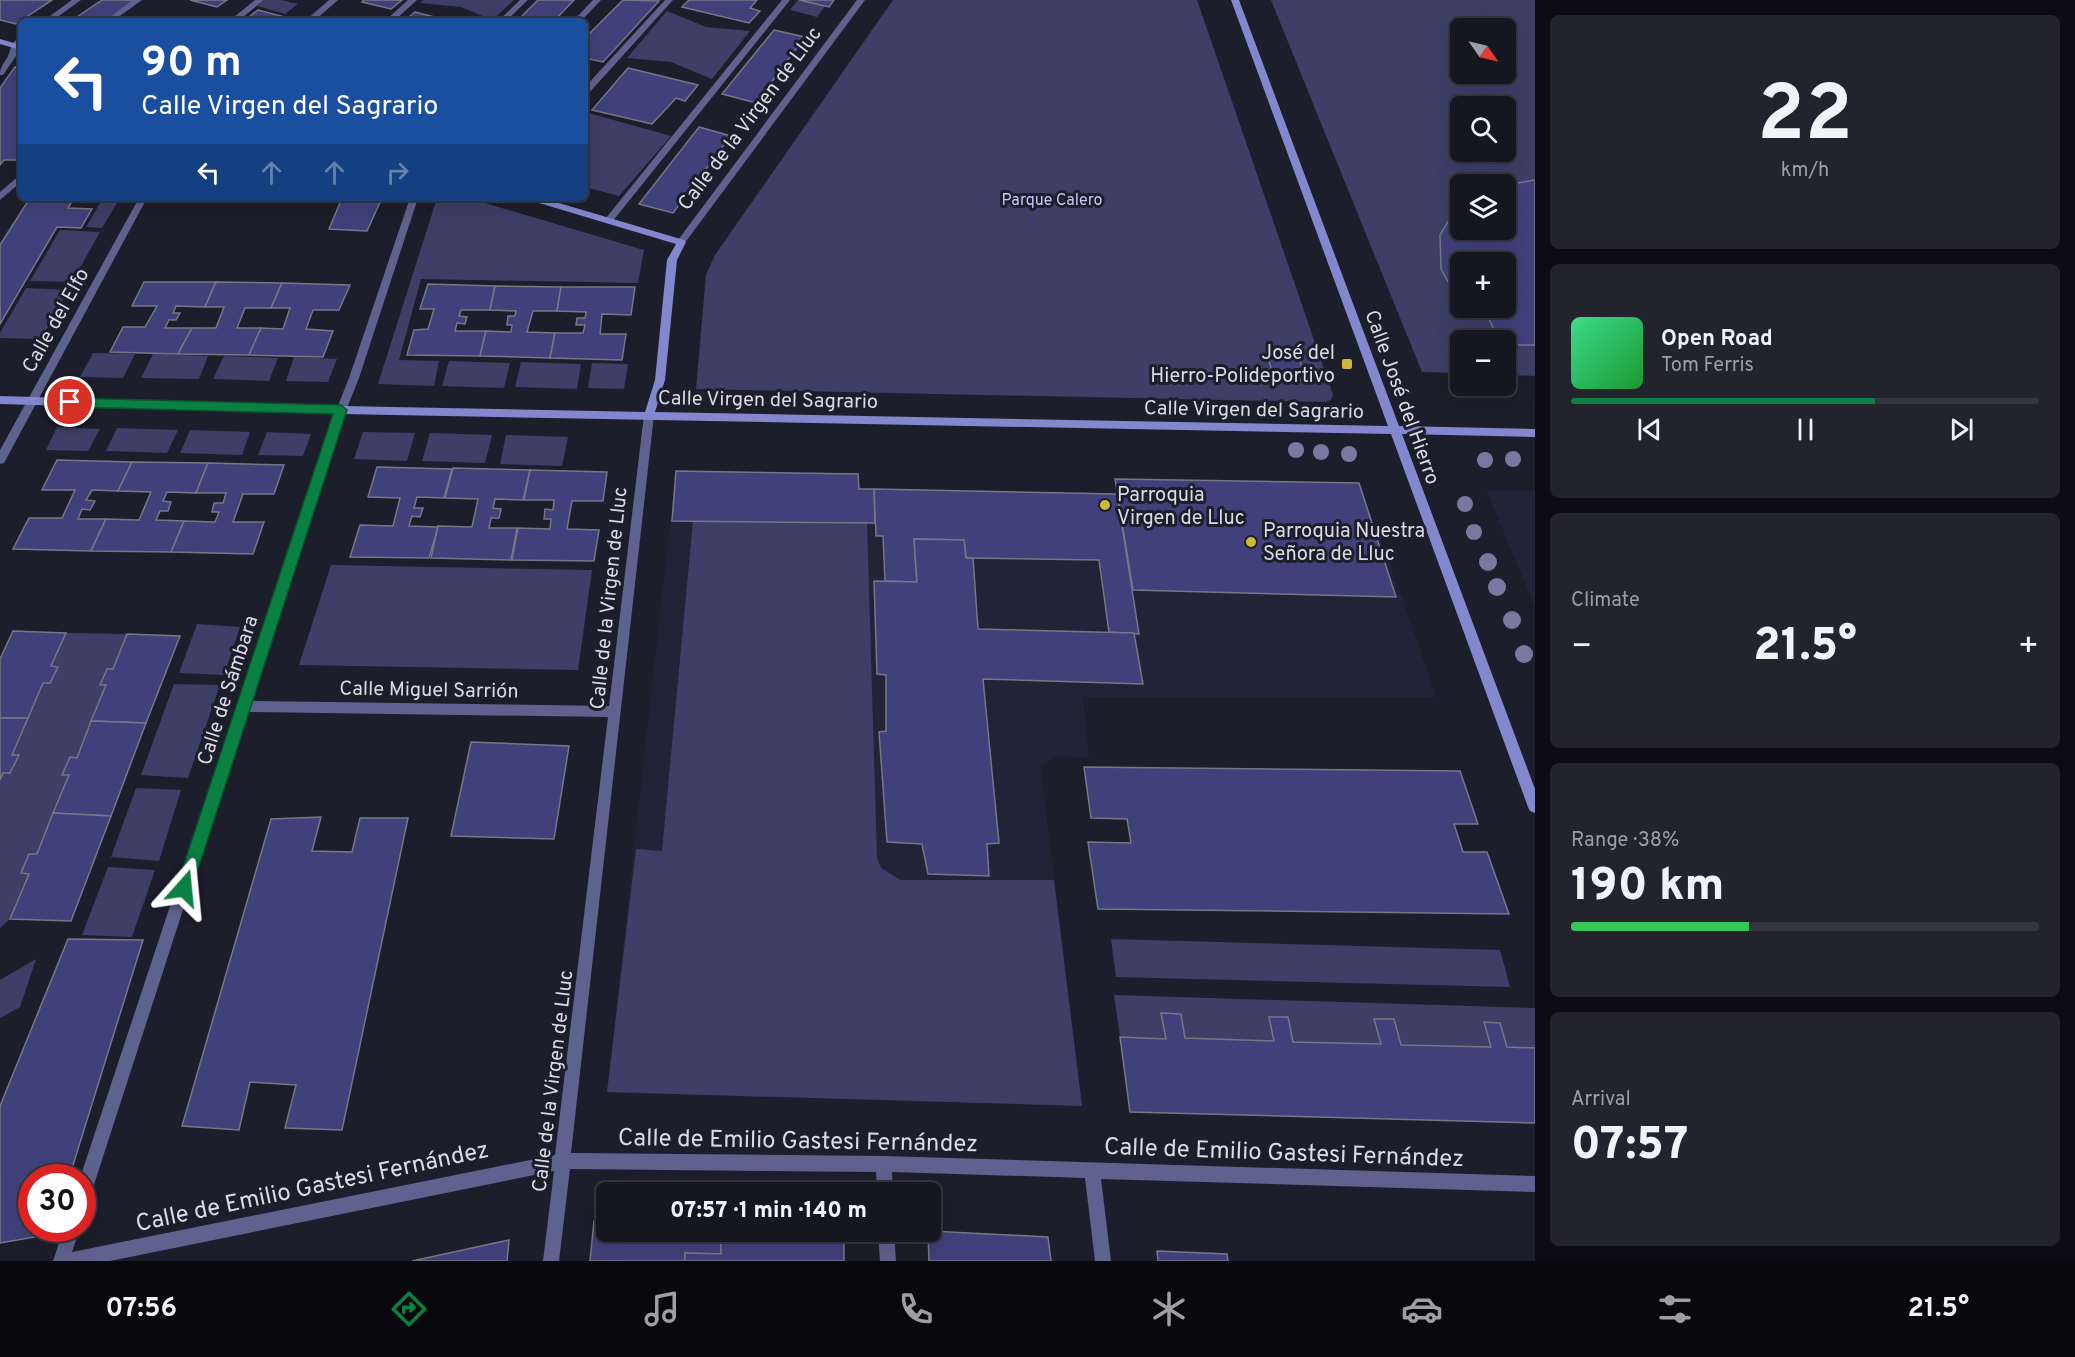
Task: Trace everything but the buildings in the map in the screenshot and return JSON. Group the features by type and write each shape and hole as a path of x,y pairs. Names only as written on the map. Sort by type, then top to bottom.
{"street":[{"path":"51,18 77,0"},
{"path":"112,18 138,0"},
{"path":"237,18 260,0"},
{"path":"313,18 334,0"},
{"path":"392,18 413,0"},
{"path":"505,18 524,0"},
{"path":"580,18 597,0"},
{"path":"609,220 786,0"},
{"name":"Calle de la Virgen de Lluc","path":"551,1261 648,416 660,380 672,260 681,242 861,0"},
{"name":"Calle José del Hierro","path":"1234,0 1535,807"},
{"path":"588,89 666,3"},
{"path":"0,41 17,47 2,70"},
{"path":"0,197 18,180"},
{"name":"Calle del Elfo","path":"0,460 141,201"},
{"name":"Calle de Sámbara","path":"93,1164 341,410 354,378 413,201"},
{"path":"542,201 681,242"},
{"name":"Calle Virgen del Sagrario","path":"0,400 341,410 1535,433"},
{"name":"Calle Miguel Sarrión","path":"244,706 615,712"},
{"name":"Calle de Emilio Gastesi Fernández","path":"70,1261 563,1161 884,1164 1535,1184"},
{"path":"884,1164 885,1182"},
{"path":"1092,1169 1103,1261"},
{"path":"61,1261 67,1242"},
{"path":"887,1242 888,1261"}],"shaded area":[{"path":"676,471 858,474 859,489 973,494 1117,494 1115,479 1359,483 1436,697 1083,697 1089,758 1060,756 1040,765 1082,1106 607,1092"},
{"path":"1486,490 1535,491 1535,607"}],"green space":[{"path":"265,0 281,0 298,4 285,14 257,6"},
{"path":"423,0 514,0 494,18 487,18 461,7 420,3"},
{"path":"798,0 825,6 817,17 790,10"},
{"name":"Parque Calero","path":"893,0 1197,0 1333,395 1331,400 1326,402 696,389 706,275 715,255"},
{"path":"1271,0 1535,0 1535,376 1516,375 1516,330 1450,330 1450,373 1422,372"},
{"path":"667,11 706,27 750,31 712,79 671,62 627,58"},
{"path":"588,113 671,136 619,196 588,188"},
{"path":"101,201 118,201 102,228 86,227"},
{"path":"436,201 478,201 644,250 638,283 421,279 399,360 439,361 434,386 378,384"},
{"path":"60,230 100,232 72,282 30,281"},
{"path":"26,288 69,290 41,339 0,338 0,333"},
{"path":"93,353 135,354 123,378 80,377"},
{"path":"153,354 208,356 199,379 141,378"},
{"path":"224,356 278,358 269,381 213,379"},
{"path":"294,357 337,359 328,382 286,381"},
{"path":"449,361 510,363 504,388 442,386"},
{"path":"521,362 581,364 577,389 515,387"},
{"path":"592,363 628,364 624,389 588,388"},
{"path":"57,427 100,429 88,451 46,450"},
{"path":"117,428 178,430 167,453 106,451"},
{"path":"190,430 250,432 242,455 180,453"},
{"path":"267,432 311,434 303,456 258,455"},
{"path":"363,432 415,433 407,461 354,459"},
{"path":"430,433 492,435 485,463 422,461"},
{"path":"506,435 568,437 562,466 500,464"},
{"path":"693,521 867,523 877,858 881,868 901,880 1054,880 1082,1106 607,1092 636,849 662,851"},
{"path":"331,565 592,570 578,670 299,665"},
{"path":"197,624 240,627 224,675 179,673"},
{"path":"66,633 127,634 113,669 106,669 100,684 106,685 77,758 70,757 62,774 69,775 37,854 29,854 21,873 29,874 10,919 0,928 0,780 3,773 10,773 18,755 12,755 43,683 50,683 58,667 51,666"},
{"path":"174,684 220,685 188,778 141,775"},
{"path":"136,788 181,790 159,861 111,857"},
{"path":"108,867 155,870 132,937 82,935"},
{"path":"1111,939 1500,950 1510,987 1116,977"},
{"path":"36,959 20,1007 0,1018 0,980"},
{"path":"1114,995 1535,1008 1535,1048 1507,1047 1500,1023 1484,1022 1491,1047 1401,1045 1393,1019 1375,1019 1381,1044 1293,1042 1288,1017 1269,1017 1274,1041 1185,1038 1181,1014 1162,1013 1166,1039 1120,1037"}],"place":[{"name":"José del Hierro-Polideportivo","path":"1347,364"},
{"name":"Parroquia Virgen de Lluc","path":"1105,505"},
{"name":"Parroquia Nuestra Señora de Lluc","path":"1251,542"}],"route":[{"path":"70,402 341,410 184,888"}]}
